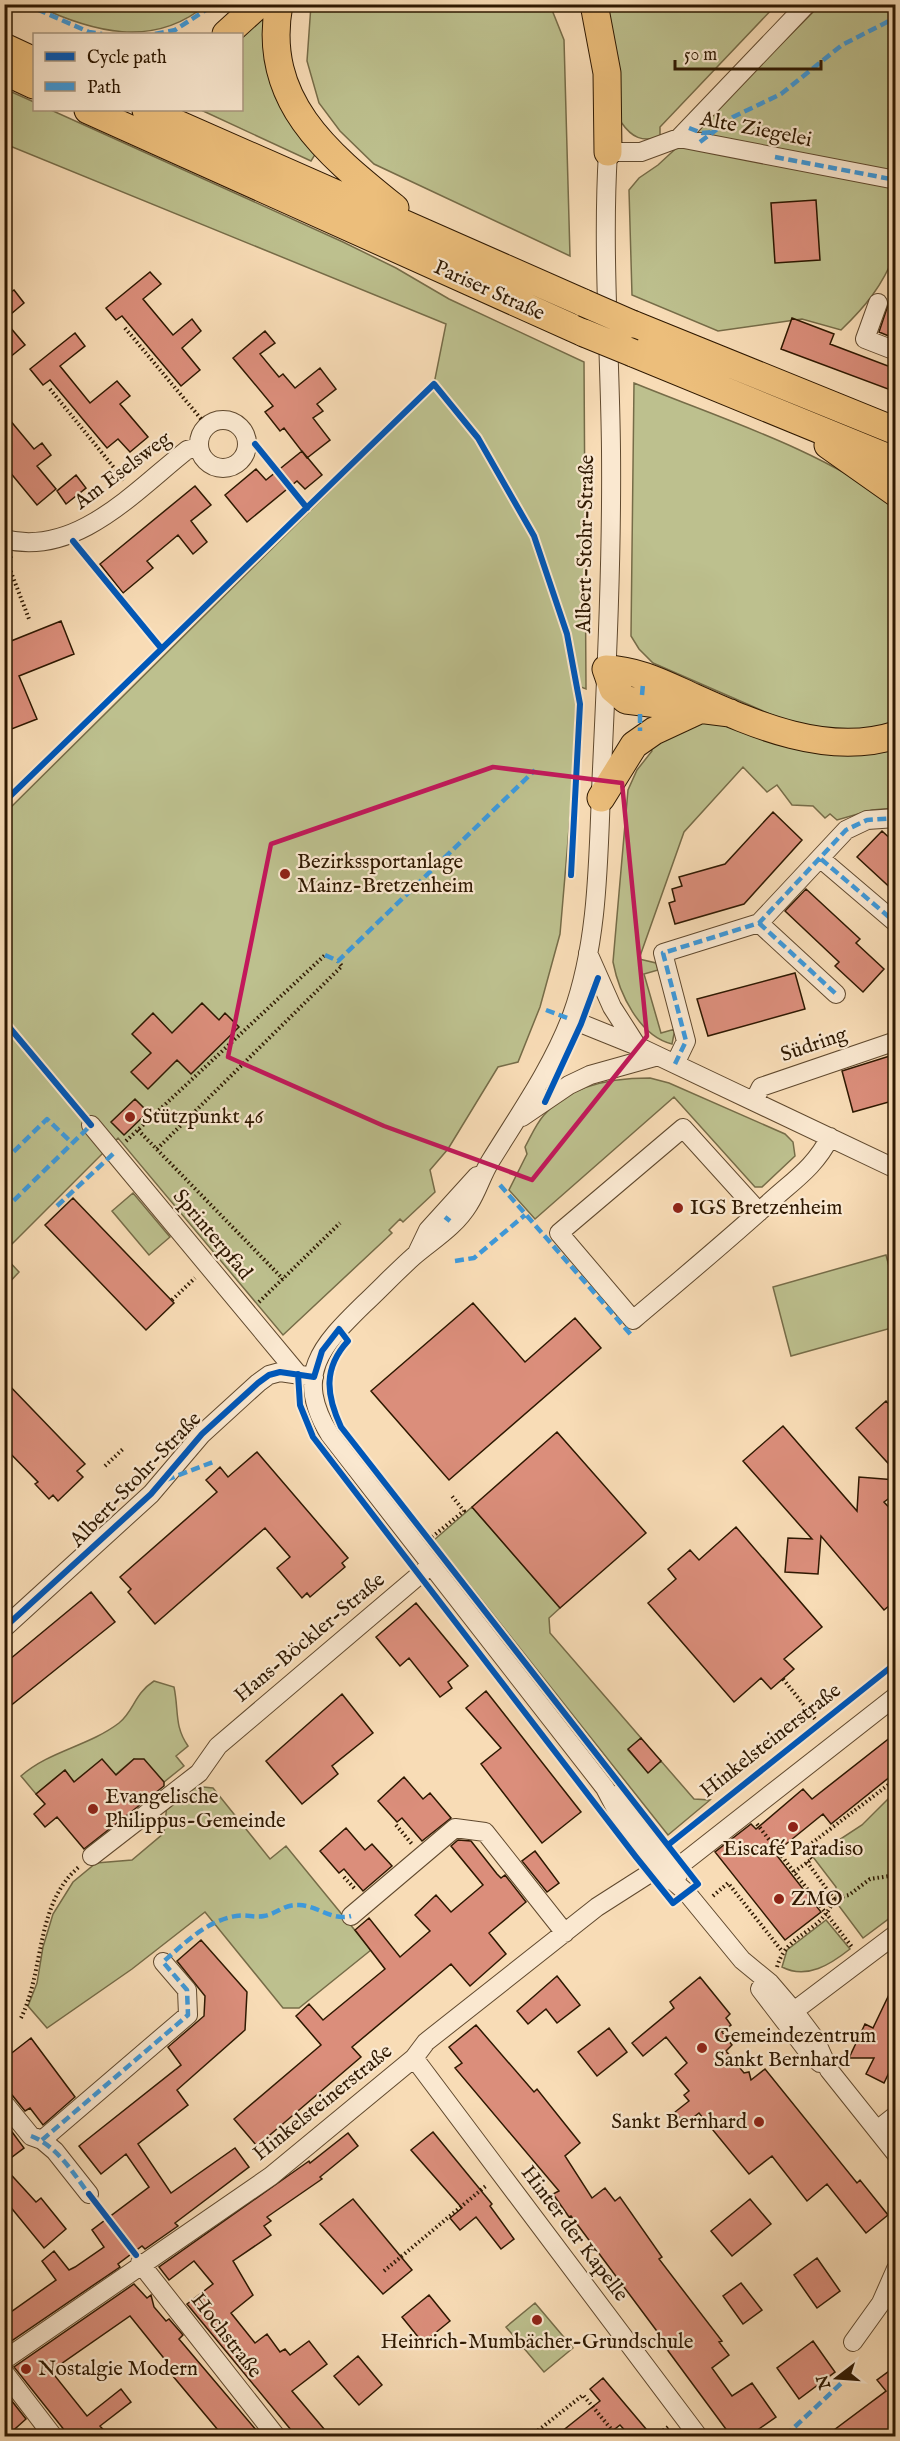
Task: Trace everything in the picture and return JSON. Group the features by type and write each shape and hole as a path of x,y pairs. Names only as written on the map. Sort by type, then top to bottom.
{"highway":[{"path":"227,33 259,4"},
{"path":"279,4 276,37 281,75 297,111 310,132 359,179 424,231"},
{"path":"594,4 602,35 607,73 608,152"},
{"path":"4,46 33,52"},
{"path":"4,46 33,60"},
{"path":"4,72 33,85"},
{"name":"Pariser Straße","path":"90,111 584,333 896,461"},
{"name":"Pariser Straße","path":"148,111 633,324 896,431"},
{"path":"792,420 896,493"},
{"path":"730,713 626,700 613,689 606,669 645,676 730,713 824,742 869,742 896,735"},
{"path":"601,798 634,745 660,728 699,710"}],"street":[{"path":"679,138 807,4"},
{"name":"Alte Ziegelei","path":"608,152 641,152 679,138 896,180"},
{"name":"Albert-Stohr-Straße","path":"4,1628 151,1494 202,1434 258,1383 269,1375 280,1372 306,1376 329,1339 416,1254 428,1230 489,1164 518,1119 570,1019 580,992 588,953 601,798 611,517 608,152"},
{"path":"878,303 865,339 896,351"},
{"name":"Am Eselsweg","path":"221,420 236,424 246,436 246,452 236,465 220,468 206,461 199,447 199,439 207,426 221,420"},
{"name":"Am Eselsweg","path":"4,539 40,543 69,536 96,522 187,450 199,447"},
{"path":"675,1064 686,1041 663,953 759,923 846,830 867,820 896,818"},
{"path":"820,859 896,923"},
{"path":"759,923 836,994"},
{"path":"588,953 612,1007 637,1046"},
{"path":"570,1019 637,1046 896,1169"},
{"name":"Südring","path":"754,1101 761,1087 896,1041"},
{"path":"518,1119 569,1085 590,1074 658,1056"},
{"name":"Sprinterpfad","path":"91,1125 248,1313 306,1376"},
{"path":"759,1212 683,1128 559,1233 633,1320 759,1212 820,1158 830,1137"},
{"path":"306,1376 316,1407 330,1435 604,1788 625,1826 687,1893 742,1960 755,1983 809,2053 829,2070 896,2154"},
{"name":"Hans-Böckler-Straße","path":"92,1856 199,1773 218,1746 431,1565"},
{"name":"Hinkelsteinerstraße","path":"4,2360 140,2263 271,2176 414,2058 426,2042 597,1907 668,1874 896,1696"},
{"path":"351,1916 455,1828 485,1832 565,1933"},
{"path":"794,2011 896,1934"},
{"path":"742,1960 770,1983 794,2011 815,2039 829,2070"},
{"path":"42,2140 188,2015 187,1990 163,1962"},
{"name":"Hinter der Kapelle","path":"414,2058 698,2436"},
{"path":"4,2103 31,2136 42,2140 55,2151 89,2194"},
{"path":"877,2130 896,2115"},
{"name":"Hochstraße","path":"140,2263 275,2436"},
{"path":"853,2342 881,2303 896,2269"},
{"path":"4,2373 53,2436"}],"path":[{"path":"125,328 207,426"},
{"path":"50,389 134,492"},
{"path":"9,567 29,619"},
{"path":"114,1153 325,955"},
{"path":"157,1149 342,966 338,961"},
{"path":"138,1130 283,1279"},
{"path":"248,1313 340,1224"},
{"path":"172,1300 208,1266"},
{"path":"105,1466 123,1449"},
{"path":"429,1540 464,1511 451,1495"},
{"path":"783,1679 819,1724"},
{"path":"794,1872 812,1859 804,1849 896,1779"},
{"path":"748,1812 861,1959"},
{"path":"21,2018 34,1985 49,1912 65,1879 92,1856"},
{"path":"807,1862 834,1899"},
{"path":"834,1899 849,1895 870,1879 896,1875"},
{"path":"709,1899 728,1883 782,1951"},
{"path":"772,1972 777,1967 782,1951 828,1916 834,1899"},
{"path":"384,2271 500,2174"},
{"path":"531,2436 583,2395 617,2436"},
{"path":"656,2436 670,2426"}],"highlighted area":[{"path":"493,767 622,783 647,1036 532,1180 384,1126 228,1057 271,844"}],"green space":[{"path":"35,5 206,5 186,19 165,27 122,32 78,23"},
{"path":"311,5 550,5 564,40 570,256 374,164 340,131 319,103 307,61"},
{"path":"605,5 776,5 660,127 660,137 643,139 629,132 621,122"},
{"path":"820,5 895,5 895,254 879,286 866,304 841,330 802,319 718,331 632,295 629,190 639,178 658,165 697,129"},
{"path":"259,16 268,18 316,153 311,161 203,111 243,111 243,33"},
{"name":"Bezirkssportanlage Mainz-Bretzenheim","path":"5,89 33,102 33,111 53,111 343,242 396,268 449,299 584,362 586,689 573,684 576,704 573,782 560,934 540,1007 518,1062 498,1067 448,1149 430,1170 435,1192 403,1222 400,1219 389,1230 392,1233 283,1335 118,1138 5,1251 4,814 433,389 446,324 5,144"},
{"path":"634,383 735,422 801,451 834,467 895,505 895,723 844,733 793,724 653,663 639,649 631,636"},
{"path":"697,723 715,723 832,755 873,754 895,748 895,808 872,810 837,820 830,814 825,818 813,806 792,805 777,785 767,792 743,767 684,832 639,959 656,963 658,970 644,974 661,1033 675,1029 672,1044 650,1032 632,1012 620,987 613,962 628,790 637,770 652,751 648,745"},
{"path":"650,1078 669,1083 785,1134 793,1142 795,1156 762,1187 755,1187 674,1097 535,1219 509,1190 527,1154 525,1147 541,1119 554,1105 579,1090 607,1082"},
{"path":"133,1193 170,1237 149,1255 112,1211"},
{"path":"886,1255 895,1290 895,1327 791,1356 773,1287"},
{"path":"5,1257 19,1272 5,1287"},
{"path":"472,1507 560,1608 549,1618 550,1633 641,1738 628,1750 648,1772 661,1761 694,1799 710,1800 668,1835 434,1540"},
{"path":"154,1681 174,1687 179,1725 188,1746 176,1756 184,1766 164,1782 134,1759 115,1775 74,1782 65,1770 36,1794 21,1776 44,1760 95,1737 119,1723 142,1691"},
{"path":"895,1784 895,1914 863,1938 836,1902 836,1887 813,1857 862,1825 893,1794 892,1786"},
{"path":"192,1786 213,1788 270,1859 286,1846 371,1950 299,2008 283,2008 205,1912 132,1969 47,2028 28,2006 37,1983 43,1947 53,1914 73,1882 96,1863 132,1860 164,1833 167,1804"},
{"path":"826,1920 850,1949 827,1965 809,1971 791,1971 782,1967 787,1950"},
{"path":"535,2303 573,2348 544,2372 506,2327"}],"building":[{"path":"816,200 820,260 775,263 771,203"},
{"path":"150,272 161,284 143,299 173,335 192,319 201,331 182,348 200,370 181,386 122,316 116,320 106,308"},
{"path":"896,281 896,339 879,332"},
{"path":"14,290 24,303 4,320 4,297"},
{"path":"792,318 834,334 830,344 896,369 896,392 781,349"},
{"path":"4,320 25,345 4,362"},
{"path":"265,331 275,343 260,354 279,377 283,374 295,388 320,368 336,389 317,404 323,411 313,418 330,440 307,458 284,428 280,431 265,412 273,406 233,358"},
{"path":"75,333 85,346 60,366 90,403 117,381 130,396 120,404 148,437 130,452 118,439 107,448 50,380 43,385 30,369"},
{"path":"4,413 34,449 42,443 51,455 37,466 56,489 37,505 4,465"},
{"path":"302,451 322,475 305,489 297,481 247,522 225,495 256,469 266,480"},
{"path":"76,475 86,488 66,504 57,491"},
{"path":"195,486 211,505 191,521 207,542 193,554 178,535 147,561 153,568 123,593 100,564"},
{"path":"61,621 74,654 19,676 37,719 4,732 4,641 6,643"},
{"path":"773,812 802,840 744,904 675,924 669,903 675,901 672,889 682,886 679,877 725,864"},
{"path":"882,831 896,844 896,893 857,857"},
{"path":"806,889 860,939 856,943 884,969 863,992 835,966 839,962 785,911"},
{"path":"795,973 805,1009 708,1036 697,999"},
{"path":"202,1003 219,1020 225,1013 239,1027 191,1074 177,1060 148,1089 131,1072 151,1053 132,1034 153,1013 172,1033"},
{"path":"896,1054 896,1100 853,1112 842,1071"},
{"name":"Stützpunkt 46","path":"135,1099 148,1112 124,1135 111,1122"},
{"path":"73,1198 174,1303 146,1330 45,1225"},
{"path":"473,1303 525,1362 575,1318 601,1348 449,1480 371,1391"},
{"path":"4,1380 85,1464 77,1471 83,1477 58,1501 53,1495 49,1499 35,1484 38,1482 4,1447"},
{"path":"886,1401 896,1412 896,1472 856,1428"},
{"path":"783,1426 857,1511 859,1477 896,1480 896,1493 884,1502 896,1515 896,1600 884,1610 821,1536 818,1574 785,1572 788,1538 812,1539 743,1461"},
{"path":"557,1432 646,1533 560,1608 472,1507"},
{"path":"257,1452 348,1558 342,1563 345,1567 310,1597 307,1593 302,1598 277,1568 290,1557 265,1528 155,1624 128,1592 131,1589 120,1577 217,1492 206,1480 220,1467 228,1477"},
{"path":"736,1527 822,1627 784,1659 794,1669 771,1689 761,1678 734,1702 648,1603 676,1579 668,1569 690,1550 699,1560"},
{"path":"91,1592 115,1622 4,1711 4,1664"},
{"path":"416,1603 468,1666 448,1682 452,1688 440,1697 409,1658 400,1666 376,1637"},
{"path":"486,1691 581,1812 542,1843 481,1764 501,1748 466,1708"},
{"path":"342,1694 373,1733 332,1766 338,1774 302,1804 266,1761"},
{"path":"896,1733 896,1772 831,1824 823,1814 775,1853 821,1912 785,1940 715,1852 751,1824 756,1829 803,1789 812,1799"},
{"path":"641,1738 661,1761 648,1773 628,1749"},
{"name":"Evangelische Philippus-Gemeinde","path":"102,1759 116,1775 134,1759 144,1759 164,1782 164,1786 84,1849 57,1817 45,1827 34,1814 45,1804 36,1794 65,1770 74,1782"},
{"path":"404,1777 423,1799 430,1793 451,1818 422,1841 402,1818 397,1822 378,1801"},
{"path":"346,1828 365,1850 372,1844 392,1866 363,1891 344,1869 339,1873 320,1851"},
{"path":"458,1840 471,1841 497,1874 501,1878 505,1875 526,1902 489,1933 506,1954 470,1986 451,1964 352,2047 361,2057 257,2146 234,2119 321,2045 296,2016 309,2004 323,2020 385,1969 355,1930 369,1918 400,1957 430,1931 415,1915 436,1895 451,1912 483,1885 451,1846"},
{"path":"535,1851 559,1883 547,1892 522,1861"},
{"path":"201,1940 247,1992 245,2030 177,2090 188,2105 138,2144 171,2193 235,2148 249,2167 175,2223 178,2226 145,2249 142,2246 118,2264 120,2267 4,2346 4,2317 56,2280 42,2261 54,2251 69,2270 104,2247 92,2230 149,2187 126,2154 101,2174 79,2146 181,2065 168,2047 204,2016 205,1996 177,1961"},
{"path":"557,1976 580,2005 557,2023 546,2009 528,2024 517,2011"},
{"path":"700,1977 730,2014 726,2018 731,2025 722,2032 732,2045 726,2051 744,2073 749,2072 751,2080 765,2069 857,2183 860,2180 888,2215 866,2233 827,2184 807,2201 772,2156 749,2174 699,2113 685,2124 675,2112 689,2101 684,2095 689,2091 675,2074 687,2063 666,2037 643,2056 632,2043 674,2008 670,2002"},
{"path":"896,1980 896,2058 884,2083 866,2074 874,2058 849,2058 865,2024 873,2028"},
{"path":"476,2025 534,2092 537,2089 580,2143 565,2156 592,2198 605,2188 615,2201 620,2197 662,2257 659,2259 722,2341 719,2342 729,2355 712,2368 732,2396 752,2383 776,2417 749,2436 731,2436 666,2348 668,2346 571,2216 569,2217 553,2194 559,2191 455,2068 462,2063 449,2047"},
{"path":"609,2028 627,2052 597,2076 578,2052"},
{"path":"31,2038 75,2097 43,2125 30,2108 25,2111 12,2095 4,2092 4,2059"},
{"path":"4,2121 24,2148 4,2163"},
{"path":"433,2132 492,2204 490,2206 514,2239 501,2249 476,2217 460,2230 450,2218 462,2208 411,2150"},
{"path":"348,2133 358,2146 320,2177 322,2179 267,2217 271,2221 264,2226 271,2235 233,2261 253,2295 231,2313 255,2343 267,2334 280,2352 285,2349 290,2355 309,2341 327,2364 292,2391 330,2436 296,2436 187,2304 213,2284 194,2261 169,2280 159,2267 309,2161 310,2163"},
{"path":"4,2167 36,2202 41,2198 66,2229 44,2248 4,2199"},
{"path":"353,2199 412,2270 383,2294 320,2224"},
{"path":"750,2199 771,2224 732,2256 711,2231"},
{"path":"817,2258 840,2291 817,2308 794,2275"},
{"path":"741,2283 762,2310 743,2324 723,2296"},
{"path":"134,2284 147,2298 151,2295 154,2307 183,2335 179,2339 257,2431 250,2436 223,2436 172,2375 175,2372 130,2316 51,2371 87,2416 121,2389 131,2402 100,2426 109,2436 69,2436 14,2367"},
{"path":"429,2295 450,2321 423,2343 402,2317"},
{"path":"813,2341 835,2372 799,2399 777,2368"},
{"path":"358,2356 382,2385 359,2405 334,2376"},
{"path":"896,2366 896,2436 826,2436 886,2391 877,2380"},
{"path":"603,2378 646,2429 637,2436 630,2436 620,2425 606,2436 556,2436 600,2401 590,2389"},
{"path":"4,2391 26,2419 7,2436 4,2436"}],"marked path":[{"path":"25,4 96,33"},
{"path":"160,33 175,30 215,4"},
{"path":"700,142 733,117 781,94 842,45 889,21 896,13"},
{"path":"689,128 702,133 713,132"},
{"path":"775,157 896,180"},
{"path":"642,695 643,684"},
{"path":"640,714 640,731"},
{"path":"325,955 338,961 535,770"},
{"path":"675,1064 686,1041 663,953 759,923 846,830 867,820 896,818"},
{"path":"821,859 896,923"},
{"path":"759,923 836,994"},
{"path":"546,1010 570,1019"},
{"path":"4,1161 47,1119 72,1143"},
{"path":"4,1210 91,1125 88,1121"},
{"path":"57,1206 114,1153"},
{"path":"500,1185 632,1336"},
{"path":"455,1261 474,1258 525,1215"},
{"path":"445,1217 450,1221"},
{"path":"166,1480 213,1462"},
{"path":"42,2140 188,2015 187,1990 163,1962 196,1934 225,1919 239,1916 264,1916 294,1905 306,1906 337,1917 351,1916"},
{"path":"31,2136 58,2154 91,2197"},
{"path":"785,2436 851,2374"}],"cycle path":[{"path":"4,802 434,384 478,438 534,536 567,634 580,704 571,875"},
{"path":"255,444 307,508"},
{"path":"73,541 161,648"},
{"path":"545,1102 581,1024 598,978"},
{"path":"4,1021 91,1125"},
{"path":"4,1628 151,1494 202,1434 258,1383 269,1375 280,1372 314,1377 322,1351 339,1329 348,1341 334,1361 330,1393 341,1427 698,1884 673,1903 636,1857 313,1437 300,1405 298,1374"},
{"path":"668,1845 896,1663"},
{"path":"89,2194 136,2255"}],"place":[{"name":"Bezirkssportanlage Mainz-Bretzenheim","path":"285,874"},
{"name":"Stützpunkt 46","path":"130,1117"},
{"name":"IGS Bretzenheim","path":"678,1208"},
{"name":"Evangelische Philippus-Gemeinde","path":"93,1809"},
{"name":"Eiscafé Paradiso","path":"793,1827"},
{"name":"ZMO","path":"779,1899"},
{"name":"Gemeindezentrum Sankt Bernhard","path":"702,2048"},
{"name":"Sankt Bernhard","path":"759,2122"},
{"name":"Heinrich-Mumbächer-Grundschule","path":"537,2320"},
{"name":"Nostalgie Modern","path":"26,2369"}]}
